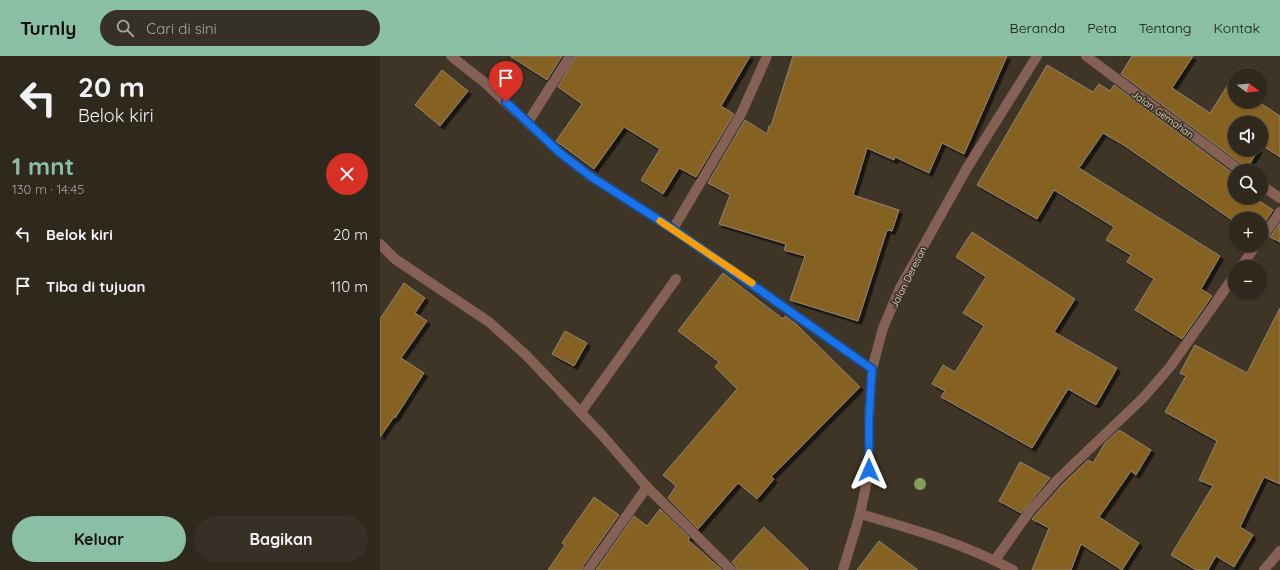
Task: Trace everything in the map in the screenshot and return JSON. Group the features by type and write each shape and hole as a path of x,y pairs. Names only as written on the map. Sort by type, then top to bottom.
{"street":[{"path":"451,56 484,82 560,153 590,176 673,229 872,369"},
{"path":"528,122 570,56"},
{"path":"673,229 741,114 767,56"},
{"name":"Jalan Deresan","path":"843,570 860,514 869,470 869,418 872,369 883,328 900,288 967,168 1037,56"},
{"name":"Jalan Gemahan","path":"1086,56 1232,164"},
{"path":"1268,190 1280,198"},
{"path":"1268,229 1280,212"},
{"path":"380,244 395,259 489,322 526,355 581,412 647,486 732,570"},
{"path":"581,412 676,279"},
{"path":"995,560 1029,512 1057,480 1142,398 1170,367 1228,285"},
{"path":"588,570 647,486"},
{"path":"860,514 932,535 995,560 1013,570"},
{"path":"1264,570 1280,551"}],"building":[{"path":"510,56 562,56 547,80"},
{"path":"576,56 750,56 721,106 734,114 696,177 679,168 663,194 641,180 660,149 624,127 594,169 556,141 582,104 558,87"},
{"path":"793,56 1007,56 964,154 942,143 929,173 895,157 894,160 867,148 853,195 899,210 892,231 887,230 858,321 790,300 805,256 784,250 786,244 719,224 730,195 708,183 745,120 767,134 769,126 771,126"},
{"path":"1132,56 1193,56 1172,88 1210,113 1228,85 1228,108 1268,108 1280,116 1280,157 1268,149 1268,116 1228,116 1228,154 1121,74"},
{"path":"1047,65 1093,92 1099,84 1110,91 1114,85 1228,170 1228,204 1264,204 1273,210 1268,218 1268,212 1228,212 1228,217 1125,146 1103,133 1079,168 1220,256 1201,289 1212,296 1182,339 1135,310 1154,279 1127,262 1131,255 1106,240 1114,227 1054,190 1037,219 977,185"},
{"path":"442,70 468,91 440,126 415,105"},
{"path":"1231,156 1255,156 1250,164 1242,164"},
{"path":"1280,223 1280,242 1270,237"},
{"path":"972,232 1075,299 1054,332 1117,368 1096,405 1068,389 1032,448 941,397 945,391 932,384 943,365 955,372 984,326 963,313 986,277 956,257"},
{"path":"723,273 783,319 785,316 796,324 860,387 771,477 774,479 757,499 738,483 698,529 668,498 676,486 663,475 737,389 715,367 719,362 678,331"},
{"path":"404,283 425,298 415,313 427,321 401,358 424,373 395,418 394,417 380,437 380,319"},
{"path":"1280,308 1280,484 1264,477 1240,527 1253,535 1234,567 1216,556 1208,570 1196,570 1171,555 1213,486 1199,480 1217,441 1165,412 1186,376 1180,373 1195,345 1247,373"},
{"path":"565,331 587,343 574,366 552,354"},
{"path":"1119,430 1151,450 1136,475 1131,471 1099,517 1139,543 1122,570 1081,544 1071,570 1032,570 1049,528 1032,519 1062,485 1088,460 1093,463 1105,443"},
{"path":"1020,462 1050,478 1021,513 999,501"},
{"path":"594,497 619,515 583,566 582,570 548,570 565,545 562,543"},
{"path":"660,509 690,538 688,540 722,570 596,570 634,516 647,526"},
{"path":"764,527 809,570 737,570 736,566 732,562"},
{"path":"879,541 918,570 857,570"}],"slow traffic":[{"path":"660,221 752,283"}],"route":[{"path":"506,102 560,153 590,176 673,229 872,369 869,418 869,470"}]}
